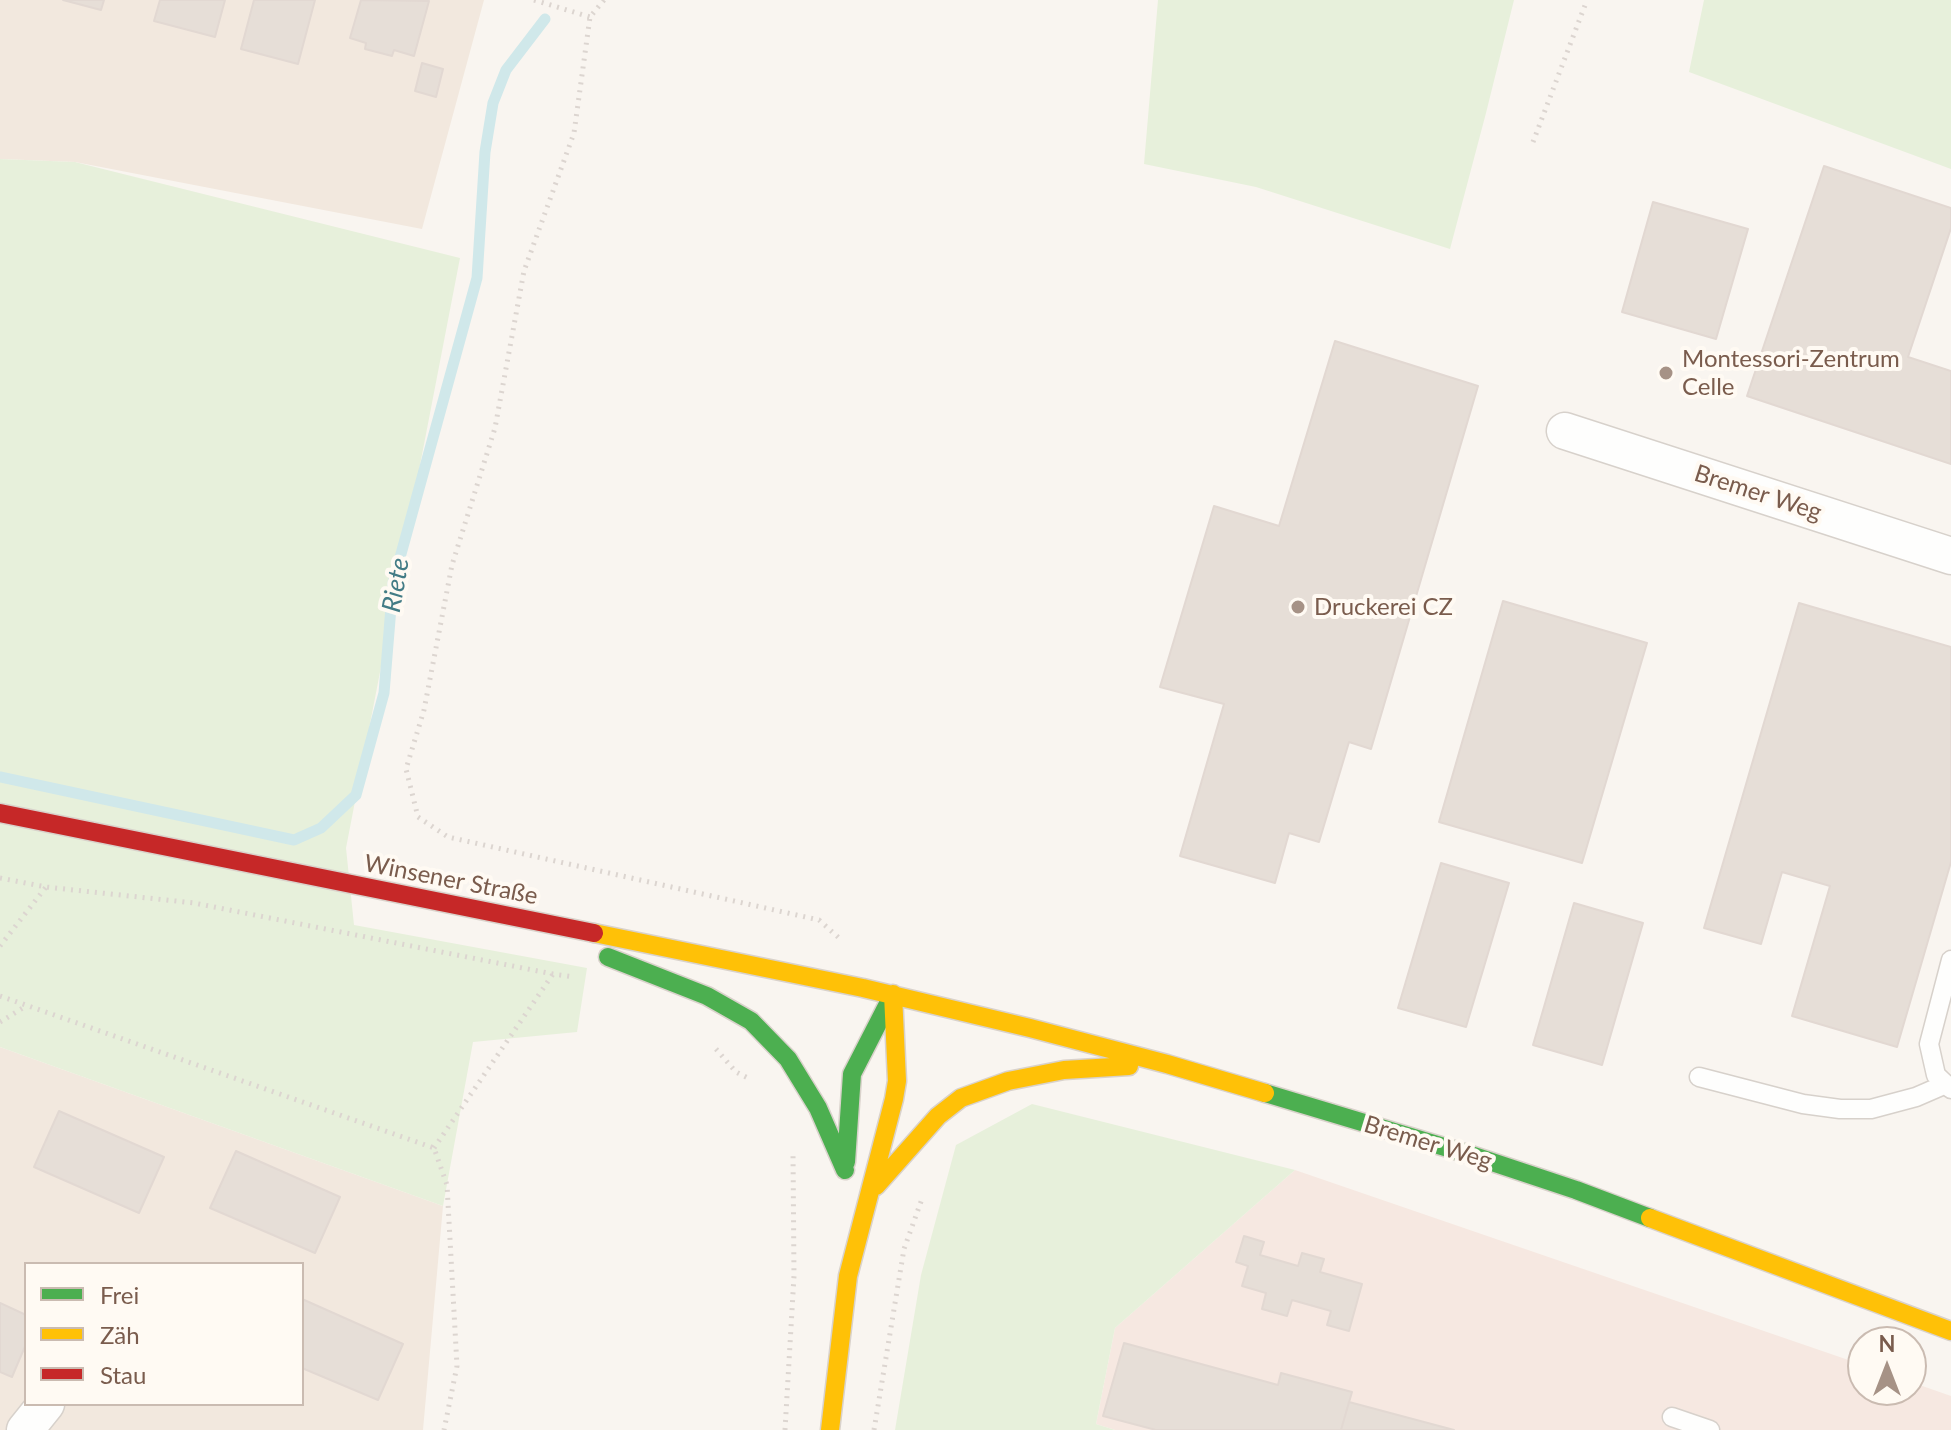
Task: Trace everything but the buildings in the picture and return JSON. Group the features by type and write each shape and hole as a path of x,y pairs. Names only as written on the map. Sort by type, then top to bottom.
{"main road":[{"name":"Winsener Straße","path":"0,813 893,994"},
{"path":"501,915 707,996 751,1021 788,1059 818,1108 846,1178 852,1074 893,994"},
{"path":"848,1276 897,1081 893,994"},
{"name":"Bremer Weg","path":"893,994 1167,1064 1471,1155 1576,1190 1951,1331"},
{"path":"869,1194 938,1116 961,1098 1008,1081 1064,1070 1167,1064"},
{"path":"830,1430 848,1276 847,1215"}],"street":[{"name":"Bremer Weg","path":"1565,431 1951,556"},
{"path":"25,1430 44,1406"}],"lane":[{"path":"1949,1086 1936,1075 1929,1044 1951,960"},
{"path":"1699,1077 1803,1104 1840,1109 1871,1109 1949,1086"},
{"path":"1672,1417 1710,1430"}],"path":[{"path":"534,0 590,17"},
{"path":"604,0 590,17 574,133 524,271 495,428 452,565 424,710 406,769 418,817 448,837 819,920 839,938 828,981"},
{"path":"1533,142 1587,0"},
{"path":"0,878 46,887 194,903 584,978"},
{"path":"0,946 46,887"},
{"path":"434,1148 553,974"},
{"path":"0,996 434,1148"},
{"path":"0,1022 27,1006"},
{"path":"706,1039 736,1072 761,1085"},
{"path":"434,1148 447,1185 457,1366 444,1430"},
{"path":"785,1430 794,1276 793,1148"},
{"path":"874,1430 904,1249 923,1194"}],"shaded area":[{"path":"0,0 484,0 422,229 75,162 0,159"},
{"path":"0,1047 443,1206 423,1430 0,1430"},
{"path":"1295,1170 1847,1360 1847,1406 1927,1406 1927,1388 1951,1396 1951,1430 1115,1430 1096,1424 1115,1328"}],"green space":[{"path":"1158,0 1514,0 1450,249 1256,187 1144,164"},
{"path":"1704,0 1951,0 1951,169 1689,72"},
{"path":"0,159 75,162 460,258 346,848 354,925 587,968 577,1032 473,1042 443,1206 0,1047"},
{"path":"1032,1104 1295,1170 1115,1328 1096,1424 1115,1430 895,1430 921,1275 956,1145"}],"waterway":[{"name":"Riete","path":"0,777 294,840 321,828 356,795 384,693 393,583 477,278 485,152 493,103 506,70 545,19"}],"traffic: fast":[{"path":"608,957 707,996 751,1021 788,1059 818,1108 845,1170"},
{"path":"846,1162 852,1074 892,996"},
{"path":"1265,1093 1471,1155 1650,1218"}],"traffic: slow":[{"path":"594,933 863,988 1030,1028 1265,1093"},
{"path":"830,1430 848,1276 897,1081 893,994"},
{"path":"876,1186 938,1116 961,1098 1008,1081 1064,1070 1129,1066"},
{"path":"1650,1218 1951,1331"}],"traffic: jam":[{"path":"0,813 594,933"}],"place":[{"name":"Montessori-Zentrum Celle","path":"1666,373"},
{"name":"Druckerei CZ","path":"1298,607"}]}
